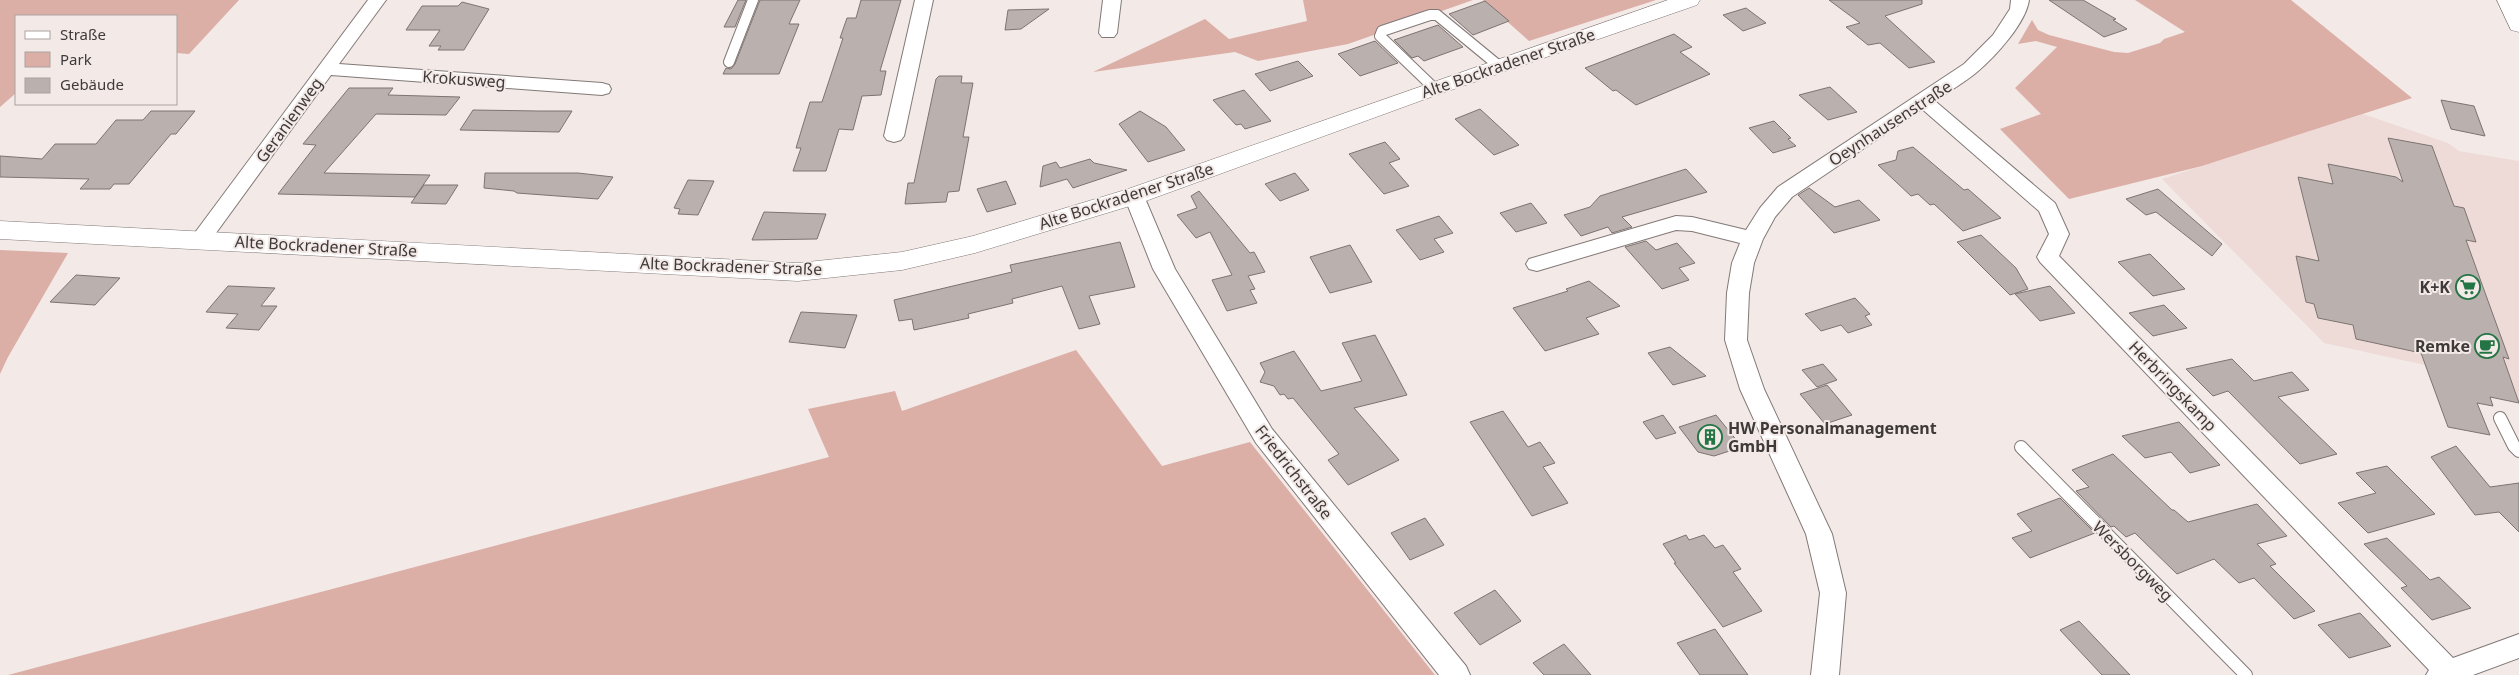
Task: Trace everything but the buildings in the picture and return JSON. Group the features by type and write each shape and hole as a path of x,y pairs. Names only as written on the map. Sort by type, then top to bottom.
{"street":[{"name":"Geranienweg","path":"201,239 377,0"},
{"path":"894,136 924,0"},
{"path":"1108,33 1112,0"},
{"name":"Alte Bockradener Straße","path":"0,230 201,239 798,272 868,266 902,261 976,244 1134,196 1434,88 1689,0"},
{"name":"Oeynhausenstraße","path":"1825,675 1833,593 1819,534 1752,389 1736,340 1738,293 1744,263 1752,239 1768,213 1785,192 1971,68 2000,38 2019,10 2020,0"},
{"path":"2508,0 2519,26"},
{"name":"Krokusweg","path":"326,69 602,89"},
{"name":"Herbringskamp","path":"1924,101 2048,208 2059,234 2048,257 2444,673"},
{"name":"Friedrichstraße","path":"1134,196 1164,269 1264,436 1456,675"},
{"path":"1537,264 1676,223 1692,224 1752,239"},
{"path":"2444,673 2519,646"}],"lane":[{"path":"729,62 753,0"},
{"path":"1434,88 1380,36 1382,31 1430,15 1437,15 1499,66"},
{"path":"2500,418 2514,446 2519,451"},
{"name":"Wersborgweg","path":"2021,447 2246,675"}],"shaded area":[{"path":"2363,114 2448,143 2459,151 2519,161 2519,403 2513,384 2324,343 2162,179"}],"green space":[{"path":"0,0 239,0 189,54 178,53 178,15 15,15 15,94 0,107"},
{"path":"1303,0 1473,0 1348,44 1258,61 1235,52 1093,72 1205,19 1229,39 1307,21"},
{"path":"1483,0 1656,0 1529,41"},
{"path":"2135,0 2291,0 2412,98 2202,166 2069,199 2000,129 2041,114 2015,88 2057,47 2036,41 2018,44 2032,20 2038,30 2049,35 2114,52 2128,53 2160,43 2164,39 2185,32"},
{"path":"0,250 68,253 0,374"},
{"path":"1076,350 1162,466 1250,442 1435,675 8,675 829,457 808,409 895,391 902,411"}],"place":[{"name":"K+K","path":"2468,287"},
{"name":"Remke","path":"2487,346"},
{"name":"HW Personalmanagement GmbH","path":"1710,437"}]}
